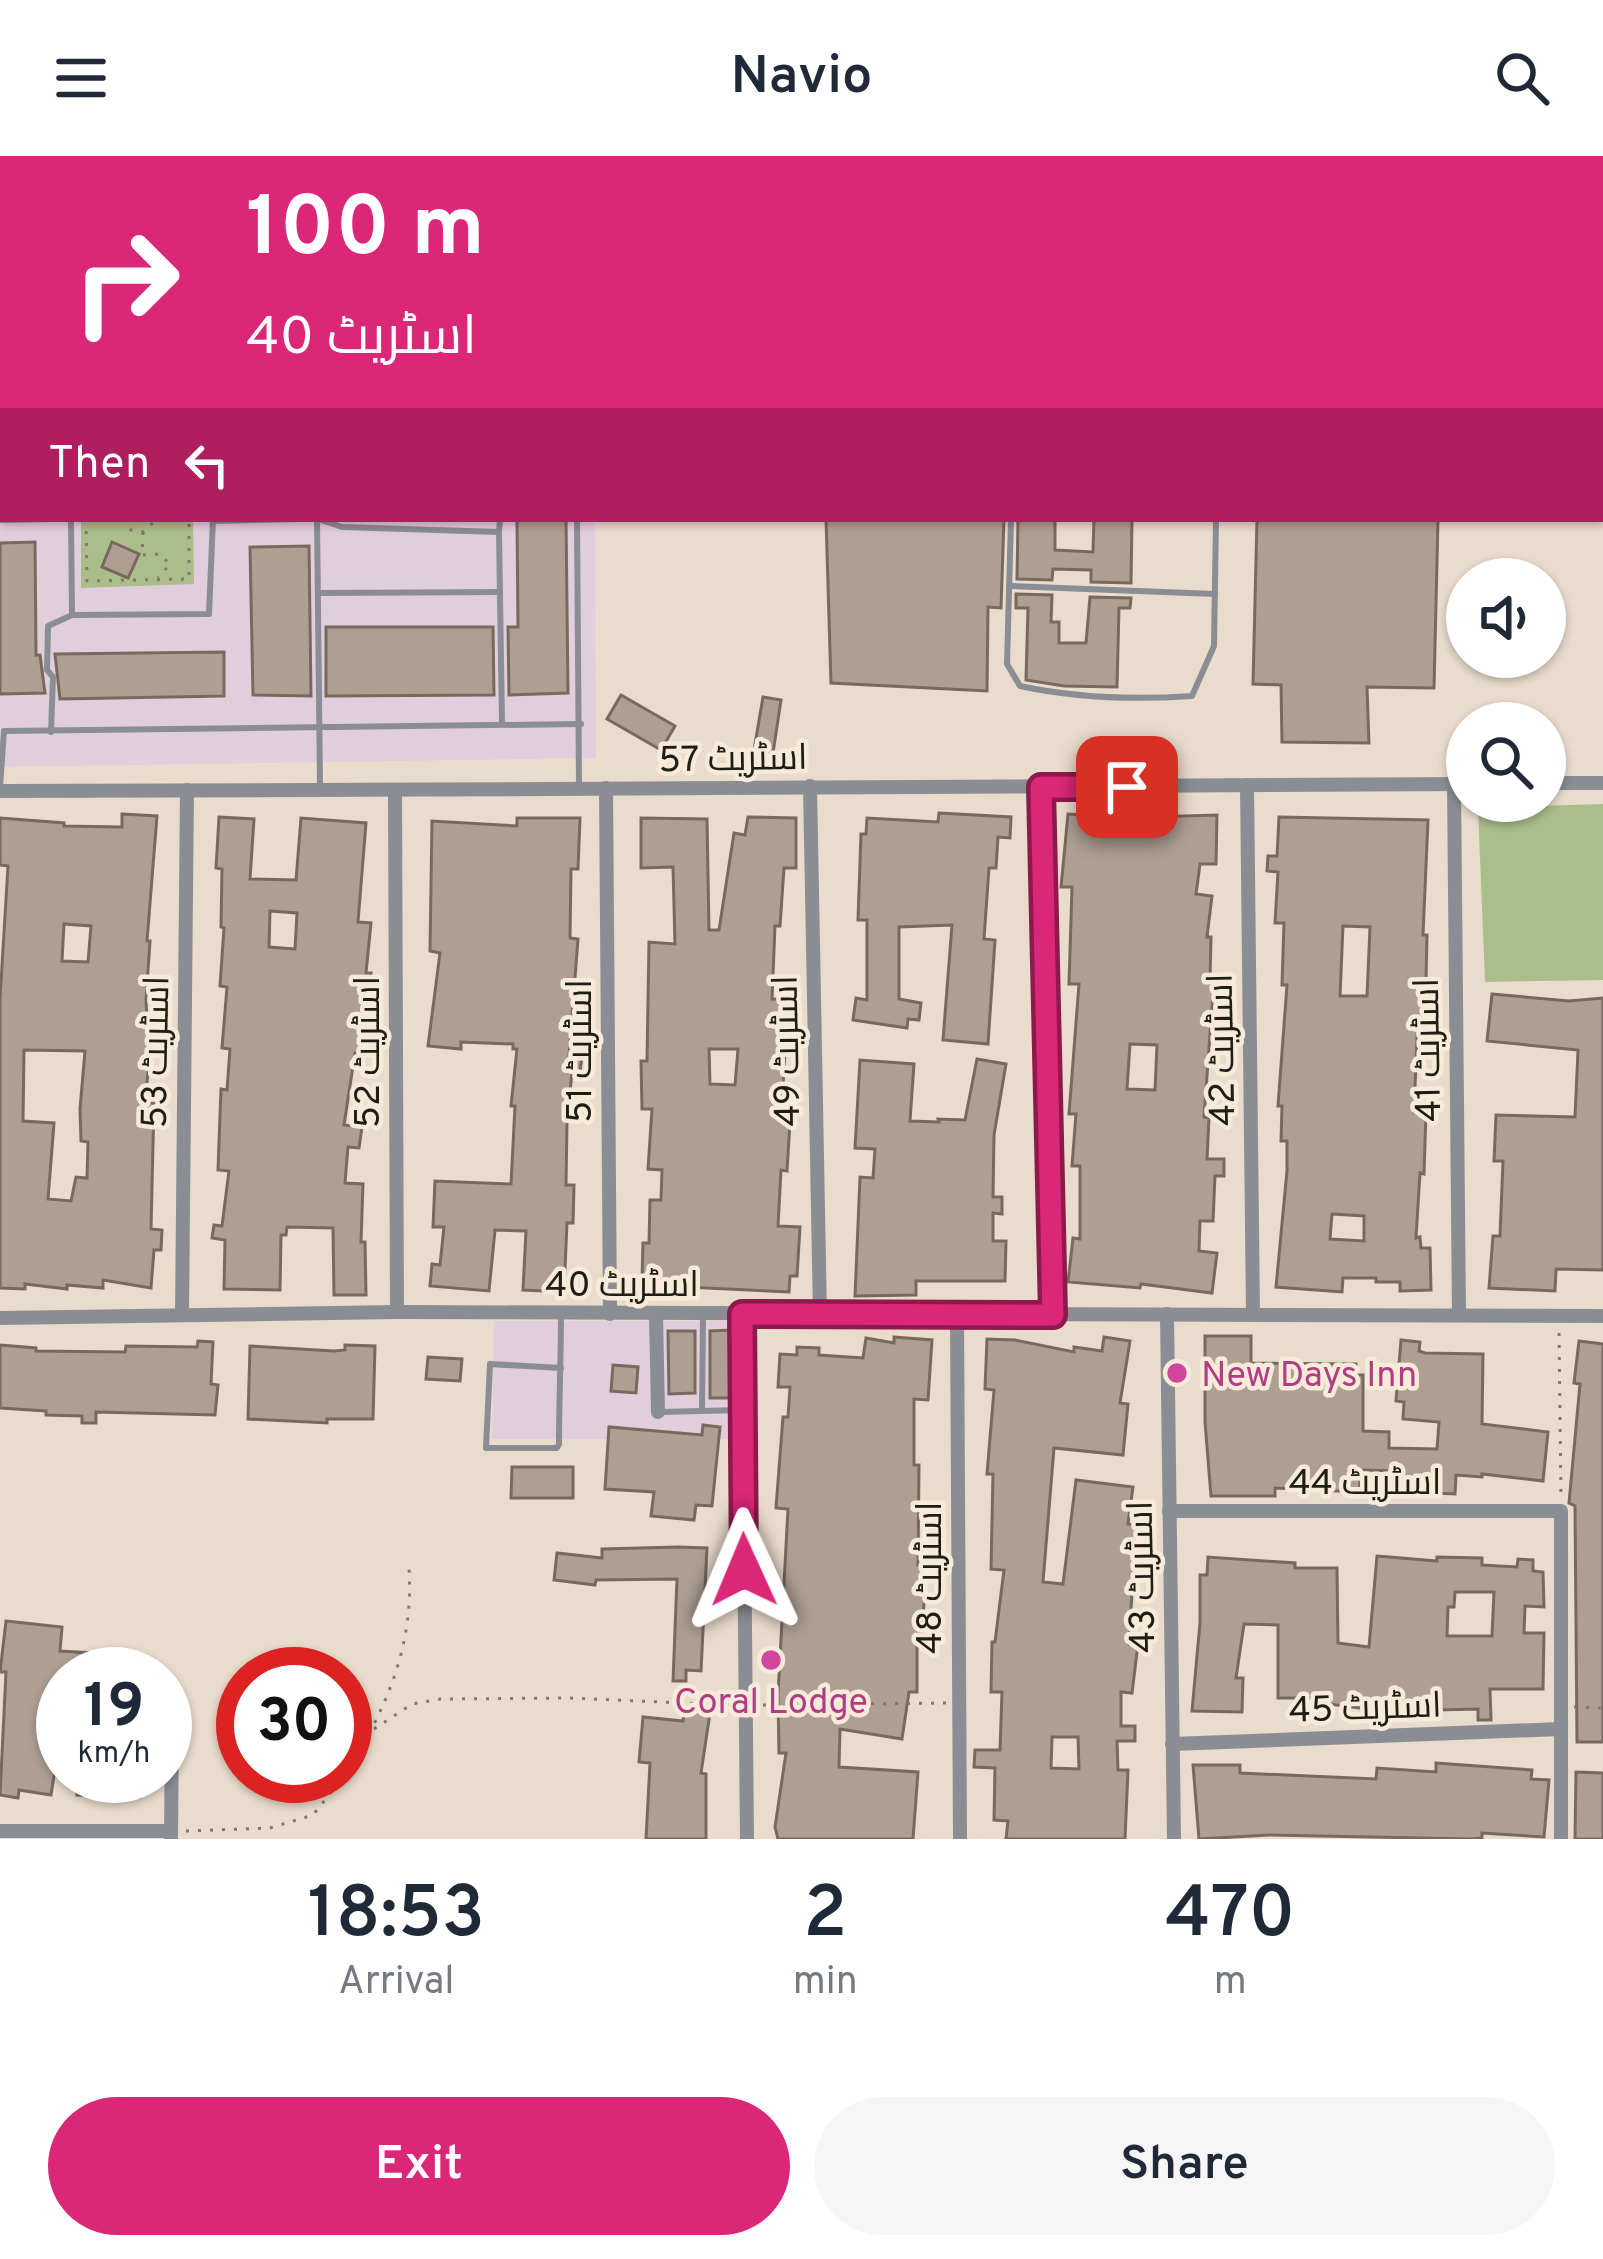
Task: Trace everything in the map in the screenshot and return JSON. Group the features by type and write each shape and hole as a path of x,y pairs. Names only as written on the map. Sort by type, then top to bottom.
{"street":[{"path":"1566,783 1603,783"},
{"name":"اسٹریٹ 57","path":"0,789 394,793 1446,784"},
{"name":"اسٹریٹ 42","path":"1247,785 1253,1314"},
{"name":"اسٹریٹ 49","path":"810,786 820,1315"},
{"path":"1041,787 1053,1315"},
{"name":"اسٹریٹ 51","path":"606,788 610,1314"},
{"name":"اسٹریٹ 53","path":"182,1315 187,790"},
{"name":"اسٹریٹ 52","path":"394,793 398,1312"},
{"name":"اسٹریٹ 41","path":"1459,1314 1460,822"},
{"name":"اسٹریٹ 40","path":"0,1318 398,1312 1603,1316"},
{"path":"742,1314 747,1839"},
{"name":"اسٹریٹ 43","path":"1167,1314 1174,1839"},
{"path":"656,1315 658,1412"},
{"name":"اسٹریٹ 48","path":"957,1316 960,1839"},
{"name":"اسٹریٹ 44","path":"1169,1511 1562,1511"},
{"path":"1561,1839 1562,1511"},
{"name":"اسٹریٹ 45","path":"1172,1744 1560,1729"},
{"path":"0,1832 171,1835 171,1803"}],"lane":[{"path":"71,522 72,615"},
{"path":"51,732 48,626 72,615 209,614 213,522"},
{"path":"318,522 320,790"},
{"path":"327,522 343,527 500,532"},
{"path":"500,522 502,725"},
{"path":"577,522 579,788"},
{"path":"1011,522 1007,664 1020,686 1066,696 1192,696 1214,646 1216,522"},
{"path":"1009,586 1215,594"},
{"path":"317,593 500,592"},
{"path":"0,789 4,731 581,724"},
{"path":"561,1313 561,1368 557,1448 486,1448 490,1364 561,1368"},
{"path":"702,1411 703,1314"},
{"path":"658,1412 742,1410"}],"path":[{"path":"86,522 87,581 189,579 189,522"},
{"path":"125,522 131,530 142,532 155,522"},
{"path":"142,532 142,555 159,554 170,564 157,580"},
{"path":"1558,1316 1562,1511"},
{"path":"372,1732 398,1667 412,1613 409,1569"},
{"path":"374,1729 412,1704 441,1699 570,1698 746,1706 959,1703"},
{"path":"1561,1707 1603,1708"},
{"path":"171,1835 270,1828 313,1815 322,1803"}],"shaded area":[{"path":"0,522 595,522 596,758 0,767"},
{"path":"494,1321 733,1321 736,1439 492,1439"}],"green space":[{"path":"81,522 193,522 194,584 81,588"},
{"path":"1603,804 1603,980 1485,982 1479,822 1566,822 1566,805"}],"building":[{"path":"517,522 566,522 568,693 509,695 508,627 518,627"},
{"path":"826,522 1004,522 1001,608 988,607 987,691 831,683"},
{"path":"1018,522 1055,522 1055,550 1093,552 1094,522 1132,522 1131,583 1091,582 1091,570 1053,569 1052,580 1017,579"},
{"path":"1257,522 1438,522 1434,688 1367,687 1369,743 1282,742 1281,685 1253,684"},
{"path":"35,542 36,655 40,655 45,693 0,694 0,543"},
{"path":"112,542 139,554 128,578 102,567"},
{"path":"309,546 311,696 253,695 250,547"},
{"path":"1016,594 1052,595 1051,622 1059,622 1059,643 1086,643 1090,597 1131,598 1130,608 1119,608 1117,687 1026,680 1028,608 1016,608"},
{"path":"326,627 493,627 494,695 326,696"},
{"path":"224,652 224,696 60,699 55,654"},
{"path":"621,695 675,726 661,750 607,719"},
{"path":"763,697 781,700 773,753 754,750"},
{"path":"939,813 1011,817 1010,838 998,837 996,868 989,868 984,939 995,940 988,1044 943,1040 952,925 899,927 899,999 921,1003 919,1020 908,1019 907,1028 853,1020 856,998 867,1000 867,920 858,920 861,834 866,834 867,818 938,822"},
{"path":"122,814 157,816 147,941 145,1102 154,1103 151,1229 162,1230 161,1250 154,1250 151,1288 103,1280 103,1288 25,1284 25,1289 0,1288 0,999 8,866 0,865 0,818 122,827","holes":["64,924 91,926 88,962 62,961","24,1050 85,1051 80,1109 81,1141 88,1142 87,1178 76,1177 71,1201 48,1199 54,1123 23,1121"]},
{"path":"1068,814 1151,820 1217,815 1216,864 1200,864 1196,894 1212,896 1207,937 1211,937 1210,980 1214,980 1204,1117 1209,1118 1207,1159 1224,1159 1224,1176 1215,1176 1213,1221 1200,1221 1199,1251 1217,1253 1212,1293 1068,1282 1073,1238 1080,1239 1080,1166 1072,1166 1076,1114 1069,1114 1079,984 1069,984 1072,887 1061,887","holes":["1130,1044 1157,1045 1155,1090 1127,1089"]},
{"path":"219,817 254,819 250,879 296,880 301,818 366,823 358,922 371,923 366,973 371,973 369,993 363,992 359,1053 355,1053 344,1125 362,1127 359,1148 348,1147 345,1183 363,1184 366,1295 334,1295 333,1228 287,1227 286,1235 281,1235 280,1290 224,1289 225,1240 212,1238 214,1225 222,1226 229,1171 218,1170 221,1089 227,1090 230,1049 222,1048 227,987 220,986 222,869 216,868","holes":["270,911 297,913 295,949 269,947"]},
{"path":"748,817 796,818 796,868 784,868 780,926 775,926 772,999 788,999 781,1122 790,1122 778,1226 800,1227 797,1276 790,1276 789,1292 651,1289 651,1280 642,1280 643,1243 649,1243 650,1200 661,1200 662,1170 648,1169 652,1109 642,1109 649,942 675,944 673,867 641,868 641,818 707,819 709,930 719,930 734,833 745,835","holes":["709,1049 738,1049 735,1085 710,1084"]},
{"path":"1279,817 1428,820 1426,981 1424,1015 1418,1015 1414,1112 1426,1112 1416,1238 1420,1237 1421,1248 1430,1248 1431,1290 1400,1291 1400,1282 1376,1282 1376,1278 1343,1278 1342,1292 1276,1287 1287,1171 1287,1141 1281,1141 1282,1106 1278,1106 1287,985 1282,985 1284,923 1275,923 1278,872 1267,871 1268,856 1277,856","holes":["1343,926 1370,927 1367,996 1340,996","1332,1214 1364,1216 1364,1241 1330,1239"]},
{"path":"517,818 580,818 578,869 571,869 570,938 578,939 569,1055 582,1056 580,1072 572,1072 567,1122 566,1185 574,1185 564,1292 523,1290 526,1231 495,1230 489,1291 430,1286 432,1264 440,1265 444,1227 433,1227 435,1181 511,1184 517,1049 513,1044 461,1042 461,1049 428,1046 440,953 430,951 432,821 517,826"},
{"path":"1492,994 1569,1001 1603,998 1603,1270 1556,1269 1555,1291 1489,1288 1493,1236 1500,1236 1503,1161 1494,1161 1496,1115 1575,1117 1578,1050 1487,1041"},
{"path":"977,1059 1006,1064 994,1135 993,1197 1002,1197 1002,1214 993,1213 993,1241 1006,1241 1005,1281 916,1281 916,1295 855,1296 860,1177 873,1178 875,1149 855,1148 860,1060 914,1064 910,1121 939,1122 965,1120"},
{"path":"731,1330 732,1398 710,1398 710,1331"},
{"path":"668,1331 695,1331 695,1393 669,1394"},
{"path":"1205,1336 1251,1336 1251,1363 1356,1364 1356,1375 1363,1375 1363,1431 1389,1432 1389,1448 1437,1449 1439,1422 1403,1419 1404,1402 1396,1401 1401,1340 1420,1342 1419,1351 1425,1353 1483,1354 1482,1424 1548,1432 1543,1481 1456,1475 1455,1494 1435,1493 1435,1481 1402,1481 1402,1471 1361,1470 1359,1492 1275,1488 1275,1496 1211,1496"},
{"path":"894,1337 932,1340 928,1400 914,1399 918,1565 923,1565 925,1585 922,1635 917,1635 917,1692 909,1692 902,1739 840,1729 839,1767 918,1772 913,1839 778,1839 775,1827 786,1753 779,1753 778,1695 788,1509 776,1508 790,1387 778,1387 780,1354 797,1355 797,1347 819,1348 819,1355 863,1358 866,1338 894,1343"},
{"path":"1104,1337 1130,1341 1120,1403 1128,1404 1123,1455 1054,1448 1043,1582 1063,1584 1076,1480 1133,1487 1128,1524 1136,1525 1129,1644 1138,1644 1132,1693 1121,1692 1121,1726 1135,1726 1135,1741 1117,1741 1118,1770 1128,1770 1125,1839 1006,1839 1008,1821 994,1820 995,1768 974,1767 975,1750 1000,1750 1002,1692 991,1692 992,1642 1004,1570 991,1569 993,1474 987,1474 994,1390 985,1389 987,1339 1074,1352 1074,1347 1102,1351","holes":["1052,1737 1078,1737 1079,1769 1051,1768"]},
{"path":"198,1341 213,1342 211,1384 218,1385 215,1415 96,1412 96,1423 82,1423 82,1416 0,1408 0,1345 36,1351 125,1352 126,1346 197,1347"},
{"path":"1579,1341 1603,1344 1603,1742 1577,1742 1575,1506 1569,1503 1580,1384 1574,1383"},
{"path":"345,1345 375,1346 373,1419 327,1419 327,1423 248,1419 250,1346 334,1351 345,1350"},
{"path":"428,1357 462,1359 460,1381 426,1379"},
{"path":"613,1365 638,1367 636,1393 611,1391"},
{"path":"703,1425 720,1427 712,1506 696,1505 694,1520 651,1516 654,1492 605,1489 609,1427 702,1435"},
{"path":"512,1467 573,1467 573,1498 511,1498"},
{"path":"707,1548 701,1671 686,1670 686,1681 673,1681 677,1579 596,1580 595,1585 554,1580 557,1553 602,1558 602,1549"},
{"path":"1377,1556 1437,1561 1437,1557 1482,1558 1482,1565 1517,1567 1518,1559 1533,1560 1533,1571 1543,1572 1544,1607 1525,1606 1524,1633 1544,1633 1543,1689 1490,1689 1491,1720 1478,1720 1478,1709 1437,1710 1437,1704 1384,1703 1383,1711 1313,1702 1313,1698 1278,1698 1278,1625 1244,1624 1236,1678 1243,1678 1242,1712 1192,1711 1200,1575 1207,1575 1208,1557 1337,1568 1338,1643 1369,1647","holes":["1455,1592 1494,1592 1492,1636 1447,1636 1448,1607 1454,1607"]},
{"path":"6,1621 62,1627 60,1647 36,1647 36,1793 19,1790 18,1798 0,1795 6,1672 0,1672"},
{"path":"685,1709 710,1713 701,1773 706,1774 706,1839 646,1839 650,1763 639,1762 643,1717 683,1721"},
{"path":"1436,1763 1532,1770 1531,1779 1549,1780 1544,1837 1482,1833 1482,1838 1471,1839 1269,1835 1199,1839 1193,1765 1240,1765 1240,1773 1376,1779 1377,1768 1436,1772"},
{"path":"1576,1772 1603,1773 1603,1839 1575,1839"}],"place":[{"name":"New Days Inn","path":"1177,1373"},
{"name":"Coral Lodge","path":"771,1660"}],"route":[{"path":"744,1570 742,1314 1053,1315 1041,787 1127,787"}]}
